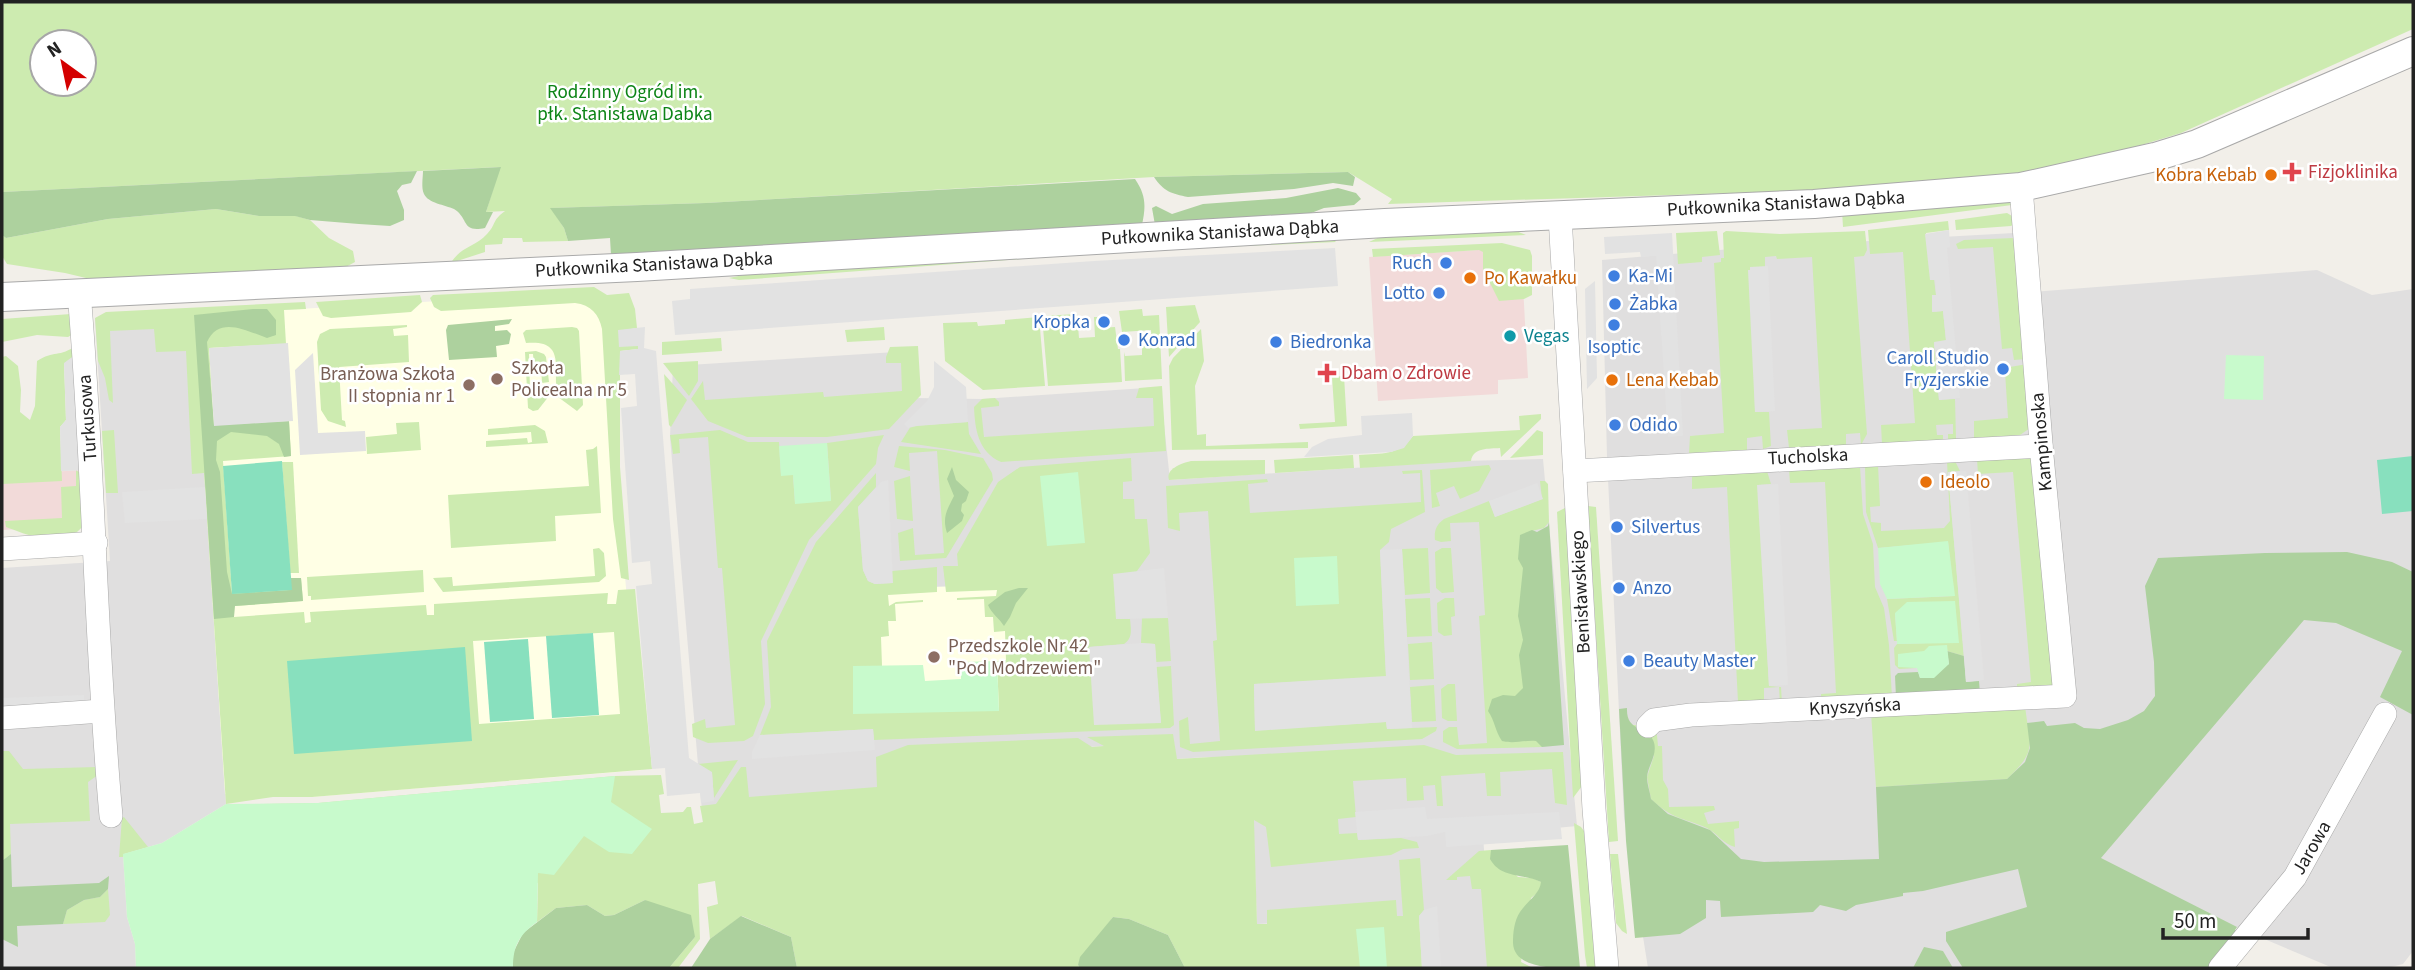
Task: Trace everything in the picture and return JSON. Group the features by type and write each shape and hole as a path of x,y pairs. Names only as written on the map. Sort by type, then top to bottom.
{"street":[{"name":"Pułkownika Stanisława Dąbka","path":"2,297 637,267 1385,223 1814,204 2021,187 2118,166 2197,144 2413,51"},
{"name":"Kampinoska","path":"2021,187 2064,696"},
{"name":"Benisławskiego","path":"1560,216 1594,809 1607,968"},
{"name":"Turkusowa","path":"79,292 96,543 102,711 111,816"},
{"name":"Tucholska","path":"1575,471 2041,446"},
{"path":"2,549 96,543"},
{"name":"Knyszyńska","path":"1648,726 1654,720 1691,715 2064,696"},
{"path":"2,718 102,711"},
{"name":"Jarowa","path":"2220,968 2295,877 2385,714"}],"shaded area":[{"path":"1949,230 1950,247 1947,248 1960,398 1939,400 1934,342 1946,340 1943,311 1932,312 1932,295 1936,295 1935,280 1930,280 1925,234"},
{"path":"1672,233 1683,436 1668,437 1656,256 1641,257 1640,252 1605,254 1604,237"},
{"path":"2014,233 2019,293 2317,270 2372,295 2413,289 2413,951 2403,964 2387,968 2333,968 2236,927 2182,968 1648,968 1624,818 1607,457 1602,260 1743,248"},
{"path":"1335,248 1338,286 675,335 672,301 690,299 690,289 1094,261"},
{"path":"1493,249 1522,267 1528,378 1498,380 1498,394 1378,401 1369,257"},
{"path":"1768,266 1775,411 1755,412 1748,270 1750,267"},
{"path":"1595,281 1597,378 1587,389 1585,289"},
{"path":"600,292 642,770 312,797 225,794 194,315"},
{"path":"194,315 226,804 162,843 123,854 127,917 135,944 136,968 2,968 2,568 110,561 95,318"},
{"path":"645,327 644,348 656,351 689,758 712,772 714,801 701,803 700,793 667,796 665,768 652,769 636,586 652,584 650,561 632,563 621,408 637,406 635,374 619,375 620,351 638,349 638,346 619,347 618,330"},
{"path":"288,343 293,421 214,426 209,348"},
{"path":"83,349 91,470 61,471 60,427 66,420 64,363"},
{"path":"911,351 916,398 982,399 1160,387 1170,480 1459,461 1543,459 1577,826 1483,835 1492,968 1422,968 1419,916 1257,924 1251,758 1176,759 1174,744 905,753 907,809 703,823 670,437 673,366"},
{"path":"313,353 318,433 365,431 366,451 300,455 295,370"},
{"path":"934,361 966,387 968,422 908,428 904,424 927,401 934,387"},
{"path":"1412,413 1413,436 1404,448 1391,452 1304,457 1312,447 1328,439 1362,435 1361,416"},
{"path":"82,470 84,525 2,530 2,475"},
{"path":"1966,471 1984,680 1966,682 1948,472"},
{"path":"888,480 893,583 875,584 868,581 863,570 858,507 881,482"},
{"path":"1537,483 1543,499 1495,517 1489,501"},
{"path":"1778,484 1788,685 1769,686 1757,485"},
{"path":"205,487 207,519 125,523 122,492"},
{"path":"1402,549 1412,728 1387,729 1386,722 1255,731 1254,684 1386,676 1380,550"},
{"path":"1164,568 1168,618 1116,619 1113,574"},
{"name":"Przedszkole Nr 42 \"Pod Modrzewiem\"","path":"1060,583 1066,723 809,726 801,591"},
{"path":"1155,644 1161,723 1094,725 1089,647"},
{"path":"84,695 84,708 2,712 2,698"},
{"path":"873,729 875,750 752,759 752,752 760,735"},
{"path":"1425,807 1427,819 1559,812 1562,839 1446,847 1445,832 1427,836 1358,840 1355,812"},
{"path":"1437,906 1441,968 1422,968 1419,916 1424,910"}],"green space":[{"name":"Rodzinny Ogród im. płk. Stanisława Dabka","path":"2,2 2413,2 2413,29 2181,133 2092,160 1952,186 1388,204 1392,199 1348,172 1154,177 706,203 551,208 564,228 568,241 523,242 522,238 503,238 502,244 485,245 485,252 451,263 487,234 505,211 486,212 500,167 2,192"},
{"path":"501,167 486,212 493,212 485,228 469,227 454,209 429,200 423,192 423,171"},
{"path":"417,171 411,183 402,185 397,191 404,210 404,220 390,226 310,220 295,216 259,216 216,209 108,219 6,238 2,235 2,192"},
{"path":"1348,172 1355,177 1353,186 1333,183 1294,189 1188,197 1168,191 1154,177"},
{"path":"1135,179 1144,201 1142,225 611,255 610,238 568,241 564,228 550,208 706,203"},
{"path":"1338,188 1356,193 1361,199 1354,205 1324,208 1296,219 1155,225 1152,208 1156,206 1172,214 1203,204 1286,198"},
{"path":"2007,201 2012,205 1843,227 1842,211"},
{"path":"216,209 259,216 296,216 310,220 329,238 353,251 355,262 342,269 107,283 7,264 2,256 2,235 6,238 108,219"},
{"path":"2007,213 2012,216 2014,224 2011,226 1956,230 1955,220"},
{"path":"1948,221 1949,230 1926,233 1931,280 1934,279 1936,295 1932,295 1933,312 1943,311 1946,341 1934,343 1939,400 1955,399 1956,439 1948,440 1948,434 1953,434 1953,424 1936,425 1937,435 1943,435 1943,440 1882,444 1881,425 1915,423 1903,252 1870,254 1868,230"},
{"path":"1516,231 1526,235 1369,242 1384,235"},
{"path":"1717,231 1720,255 1702,257 1702,262 1678,264 1676,233"},
{"path":"1865,231 1867,250 1864,256 1854,257 1867,434 1861,445 1860,433 1846,434 1846,446 1789,448 1787,430 1822,428 1812,257 1777,259 1776,256 1765,257 1765,267 1751,267 1755,412 1769,412 1771,446 1763,449 1762,436 1747,438 1747,450 1689,453 1690,436 1724,433 1714,263 1721,262 1721,258 1724,258 1723,233 1780,234"},
{"path":"2014,238 2026,359 2014,360 2012,348 2002,349 1993,247 1958,249 1956,244 1964,240"},
{"path":"1333,239 1336,242 1131,251 739,280 729,278 787,266"},
{"path":"1502,243 1530,250 1532,295 1524,299 1499,301 1483,269 1483,252 1479,250 1373,257 1372,249"},
{"path":"594,287 607,295 629,293 635,309 637,328 618,331 638,345 638,349 620,351 620,467 629,580 621,578 613,519 602,329 599,319 590,308 575,303 441,311 434,307 430,298 433,295"},
{"path":"420,295 422,302 411,312 331,318 323,316 316,302"},
{"path":"305,302 306,309 284,310 286,344 209,348 214,426 289,421 291,456 223,461 232,593 291,590 291,578 301,578 303,601 234,606 234,617 304,612 305,623 311,622 310,612 426,605 427,615 434,615 434,604 608,593 607,604 616,604 618,590 635,589 652,769 312,797 273,797 226,804 204,473 192,474 186,351 156,352 154,329 110,331 113,403 109,400 105,378 98,361 95,318 106,312","holes":["614,632 620,714 479,724 473,641"]},
{"path":"1195,305 1200,322 1169,357 1166,307"},
{"path":"267,309 276,320 276,335 267,338 242,329 226,327 212,334 207,342 214,425 289,421 291,456 284,457 279,444 267,436 231,432 217,441 216,460 220,472 227,572 232,594 291,590 291,578 301,578 303,601 235,606 234,617 214,619 194,315"},
{"path":"1142,309 1143,316 1159,315 1162,379 1125,381 1124,352 1125,356 1142,355 1142,346 1152,346 1151,330 1122,332 1119,311"},
{"path":"71,314 73,334 68,337 37,335 2,342 2,319"},
{"path":"1077,314 1079,338 1095,337 1094,317 1097,317 1099,328 1115,327 1120,349 1122,382 1048,386 1042,316"},
{"path":"1039,317 1045,386 983,390 945,361 943,323 977,322 978,326"},
{"path":"512,319 509,324 495,326 495,331 507,330 511,334 509,344 496,346 497,357 449,360 446,330 448,325"},
{"path":"407,325 393,329 394,336 408,335 409,362 339,367 342,420 345,421 346,427 328,421 321,410 317,342 320,334 330,329"},
{"path":"572,327 579,331 583,405 577,411 558,397 556,359 553,352 548,346 539,343 526,343 523,333 526,330"},
{"path":"884,327 885,340 847,342 845,330"},
{"path":"1201,329 1204,361 1195,386 1197,435 1206,434 1206,446 1308,442 1308,448 1172,450 1169,366 1173,358"},
{"path":"721,338 722,351 662,355 662,342"},
{"path":"77,345 77,354 64,364 66,420 60,427 62,481 2,484 2,357 6,356 18,366 20,412 30,420 35,406 37,361"},
{"path":"918,346 921,395 889,429 827,437 747,437 708,421 691,399 703,381 705,400 823,392 824,397 902,391 901,363 886,363 886,357 890,347"},
{"path":"536,351 546,357 549,382 542,383 541,366 534,367 533,354 529,354 530,390 549,386 549,396 538,410 533,411 528,408 525,352"},
{"path":"2226,355 2264,356 2263,400 2224,399"},
{"path":"698,361 698,381 689,396 663,363"},
{"path":"2027,364 2030,428 2020,435 1974,438 1974,421 2008,418 2005,372 2010,371 2010,367"},
{"path":"664,374 687,400 671,427 669,425"},
{"path":"1344,376 1347,426 1300,429 1299,424 1335,422 1332,377"},
{"path":"1162,386 1166,451 1001,462 993,458 983,446 975,423 974,407 982,399 995,398 999,406 981,408 984,437 1154,426 1153,398 1136,398 1139,388"},
{"path":"1541,414 1541,419 1501,457 1500,448 1491,448 1478,451 1471,461 1360,468 1359,455 1395,450 1413,436 1520,430 1519,416"},
{"path":"419,422 421,450 367,454 366,437 397,434 396,423"},
{"path":"968,422 969,434 981,454 901,442 911,426"},
{"path":"535,425 545,431 548,443 486,447 486,441 527,438 528,443 532,442 531,432 488,435 488,429"},
{"path":"114,430 118,493 106,493 102,431"},
{"path":"720,430 748,442 779,442 781,475 793,475 795,503 831,500 827,443 884,435 878,448 876,464 809,540 761,641 765,704 753,736 744,741 708,743 693,737 692,724 705,719 706,728 735,725 722,568 718,568 708,437 679,439 680,453 673,454 670,435"},
{"path":"1537,430 1543,432 1543,455 1510,458"},
{"path":"827,443 831,501 795,504 793,475 781,476 779,446"},
{"path":"597,446 601,513 555,516 556,541 451,548 448,495 589,486 586,450"},
{"path":"899,446 945,450 983,458 992,473 993,480 946,558 900,561 898,533 913,528 915,555 944,553 937,451 909,453 910,471 894,467"},
{"path":"1353,455 1354,468 1275,473 1274,460"},
{"path":"2413,456 2413,511 2382,514 2377,460"},
{"path":"1131,458 1132,481 1123,482 1123,499 1134,499 1135,519 1147,519 1150,553 1137,571 1116,619 1130,619 1129,639 1124,644 1089,647 1161,723 1156,667 1171,666 1174,725 1170,728 874,740 873,729 760,735 771,707 767,641 816,542 876,473 876,487 858,507 863,570 868,581 875,584 892,583 892,571 937,567 937,592 888,595 889,606 896,602 923,602 895,604 896,621 888,621 889,636 881,637 882,666 853,666 999,711 997,661 1006,660 1005,631 994,632 993,617 985,617 984,599 957,600 996,596 997,590 946,592 943,566 958,566 957,554 998,482 1020,467"},
{"path":"2031,458 2055,685 2017,687 2017,684 2031,682 2013,472 1978,474 1977,459"},
{"path":"1265,460 1265,474 1169,480 1168,476 1179,465 1191,461"},
{"path":"282,461 292,590 232,594 223,466"},
{"path":"1947,461 1955,461 1960,471 1948,472 1964,656 1947,651 1946,645 1917,668 1899,669 1895,665 1894,648 1897,644 1959,642 1895,613 1897,641 1894,641 1887,599 1954,596 1948,542 1878,548 1866,512 1865,466 1878,465 1880,506 1870,507 1871,522 1881,523 1881,531 1944,528 1950,521"},
{"path":"282,462 293,462 299,573 290,573"},
{"path":"1489,465 1491,469 1479,491 1460,499 1454,486 1436,493 1440,506 1432,508 1430,470"},
{"path":"1860,466 1863,514 1873,544 1875,587 1884,608 1892,698 1821,702 1821,694 1836,693 1825,482 1790,483 1789,470"},
{"path":"952,467 956,480 969,492 962,504 962,521 947,533 945,518 954,496 947,479"},
{"path":"76,470 80,473 84,525 76,533 57,539 46,539 6,527 5,521 62,518 61,487 76,486"},
{"path":"1422,470 1425,512 1391,529 1389,542 1380,550 1386,677 1254,684 1255,730 1386,722 1387,729 1437,727 1436,731 1422,739 1193,752 1180,747 1179,721 1188,717 1190,744 1220,741 1213,641 1217,640 1208,511 1179,513 1180,531 1168,528 1166,486 1267,479 1268,482 1248,484 1250,513 1421,502 1420,473 1403,474 1402,471"},
{"path":"1767,471 1771,484 1758,485 1769,686 1781,687 1782,704 1779,687 1764,688 1764,705 1738,702 1727,487 1692,489 1692,475"},
{"path":"1078,472 1085,543 1047,546 1040,476"},
{"path":"910,476 913,521 897,519 894,481"},
{"path":"1540,481 1548,484 1549,522 1544,528 1532,531 1542,747 1457,749 1443,742 1443,731 1449,727 1457,727 1459,745 1487,743 1479,616 1485,615 1479,522 1450,523 1451,541 1435,540 1435,531 1444,519 1489,501 1495,517 1542,499"},
{"path":"1588,506 1596,507 1618,841 1609,842"},
{"path":"1567,507 1582,786 1573,798 1557,512"},
{"path":"1549,522 1564,745 1542,747 1536,741 1502,741 1488,711 1492,699 1503,695 1515,696 1523,688 1519,655 1523,640 1518,616 1523,568 1518,559 1520,535 1532,530 1537,532 1548,526"},
{"path":"1948,541 1955,596 1887,599 1880,584 1878,548"},
{"path":"599,548 604,553 606,576 599,582 443,592 433,578 452,577 453,586 595,576 593,549"},
{"path":"1428,548 1430,593 1405,595 1402,549"},
{"path":"1442,548 1451,548 1454,592 1442,593 1436,588 1435,552"},
{"path":"2347,552 2392,562 2413,572 2413,715 2380,697 2402,651 2336,623 2304,620 2101,858 2237,927 2237,932 2209,968 1963,968 1946,941 1946,932 2027,907 2018,869 1923,891 1903,893 1903,896 1856,905 1846,911 1820,905 1813,912 1721,917 1720,901 1706,900 1706,918 1680,934 1635,938 1626,841 1619,709 1627,708 1633,725 1650,735 1655,745 1647,777 1651,799 1668,814 1710,830 1741,859 1764,862 1879,859 1876,787 2007,779 2025,762 2030,748 2027,723 2044,721 2047,726 2075,723 2084,728 2100,729 2128,720 2144,711 2155,696 2145,586 2158,558"},
{"path":"1337,556 1339,604 1296,606 1294,558"},
{"path":"423,570 424,592 311,600 311,596 308,596 307,577"},
{"path":"1028,588 1016,603 1004,626 988,605 1005,592"},
{"path":"1430,598 1432,636 1407,637 1405,599"},
{"path":"1445,598 1454,598 1455,616 1451,617 1452,635 1444,636 1438,632 1437,603"},
{"path":"1955,601 1959,643 1897,644 1895,613 1907,602"},
{"path":"1142,618 1168,618 1171,661 1156,662 1155,644 1141,643"},
{"path":"593,633 599,715 552,718 546,636"},
{"path":"528,639 534,719 490,722 484,642"},
{"path":"1432,642 1434,679 1410,680 1408,644"},
{"path":"1947,645 1949,664 1934,678 1920,678 1917,668 1898,667 1898,654 1924,651 1929,646"},
{"path":"465,647 472,741 294,754 287,661"},
{"path":"1947,651 1964,656 1966,682 1979,681 1980,694 1896,697 1895,676 1898,673 1918,672 1920,678 1949,664"},
{"path":"997,661 999,711 853,714 853,666 923,665 925,681 961,679 961,662"},
{"path":"1448,684 1455,684 1457,721 1442,718 1441,689"},
{"path":"1434,685 1436,721 1412,722 1410,687"},
{"path":"2025,705 2028,753 2007,779 1876,787 1871,713"},
{"path":"1632,725 1656,725 1658,746 1662,746 1663,780 1668,789 1669,807 1714,806 1715,810 1704,813 1708,824 1739,821 1739,828 1734,829 1735,847 1707,828 1672,815 1651,799 1647,777 1654,756 1638,729"},
{"path":"1173,734 1177,759 1424,745 1456,755 1563,752 1567,805 1555,803 1552,769 1500,772 1501,796 1487,796 1485,773 1441,776 1443,806 1437,806 1435,785 1423,786 1424,800 1407,801 1406,778 1353,781 1356,817 1338,819 1339,834 1357,833 1358,840 1401,838 1417,842 1419,848 1403,849 1391,855 1271,867 1266,827 1254,820 1257,924 1267,924 1267,910 1396,900 1397,916 1403,916 1399,860 1420,858 1424,910 1419,916 1422,968 1185,968 1168,935 1129,919 1113,917 1078,965 1080,968 797,968 791,937 742,916 710,939 707,907 718,904 715,881 698,884 700,939 678,968 669,968 695,937 645,900 614,915 605,916 587,905 556,908 537,922 538,883 262,804 318,803 615,776 661,775 664,794 659,795 661,813 683,812 687,807 691,807 694,824 703,822 700,806 716,804 741,767 746,767 749,797 877,787 876,757 908,745 1078,738 1092,747 1104,746 1087,737"},
{"path":"2,751 9,751 23,769 97,767 98,775 88,782 90,821 10,824 11,854 2,861"},
{"path":"738,760 714,798 712,773 698,764"},
{"path":"615,776 611,802 652,829 632,854 609,852 584,836 554,875 538,873 537,922 518,942 513,968 136,968 135,944 127,917 123,854 162,843 226,804 318,803"},
{"path":"124,817 148,847 119,857 122,818"},
{"path":"1574,823 1584,831 1597,968 1587,968"},
{"path":"1568,845 1580,968 1539,966 1529,963 1515,952 1513,939 1518,916 1541,882 1500,870 1490,859 1491,850"},
{"path":"1491,850 1518,877 1533,878 1541,882 1541,890 1531,898 1521,962 1533,968 1487,968 1481,889 1472,889 1470,876 1446,880 1479,851"},
{"path":"11,854 12,887 99,883 109,876 108,889 100,897 84,900 67,910 63,924 17,926 18,947 2,939 2,861"},
{"path":"1610,854 1618,854 1627,934 1616,923"},
{"path":"108,889 110,915 105,922 63,924 67,910 84,900 100,897"},
{"path":"645,900 691,915 695,937 669,968 513,968 513,953 523,933 556,908 587,905 605,916 614,915"},
{"path":"741,916 791,937 797,968 691,968 710,939"},
{"path":"1113,917 1129,919 1168,935 1185,968 1080,968 1080,957"},
{"path":"1384,927 1387,968 1360,968 1356,929"},
{"path":"1924,947 1943,951 1953,968 1913,968"}],"place":[{"name":"Fizjoklinika","path":"2292,172"},
{"name":"Kobra Kebab","path":"2271,175"},
{"name":"Ruch","path":"1446,263"},
{"name":"Ka-Mi","path":"1614,276"},
{"name":"Po Kawałku","path":"1470,278"},
{"name":"Lotto","path":"1439,293"},
{"name":"Żabka","path":"1615,304"},
{"name":"Kropka","path":"1104,322"},
{"name":"Isoptic","path":"1614,325"},
{"name":"Vegas","path":"1510,336"},
{"name":"Konrad","path":"1124,340"},
{"name":"Biedronka","path":"1276,342"},
{"name":"Caroll Studio Fryzjerskie","path":"2003,369"},
{"name":"Dbam o Zdrowie","path":"1327,373"},
{"name":"Szkoła Policealna nr 5","path":"497,379"},
{"name":"Lena Kebab","path":"1612,380"},
{"name":"Branżowa Szkoła II stopnia nr 1","path":"469,385"},
{"name":"Odido","path":"1615,425"},
{"name":"Ideolo","path":"1926,482"},
{"name":"Silvertus","path":"1617,527"},
{"name":"Anzo","path":"1619,588"},
{"name":"Przedszkole Nr 42 \"Pod Modrzewiem\"","path":"934,657"},
{"name":"Beauty Master","path":"1629,661"}]}
